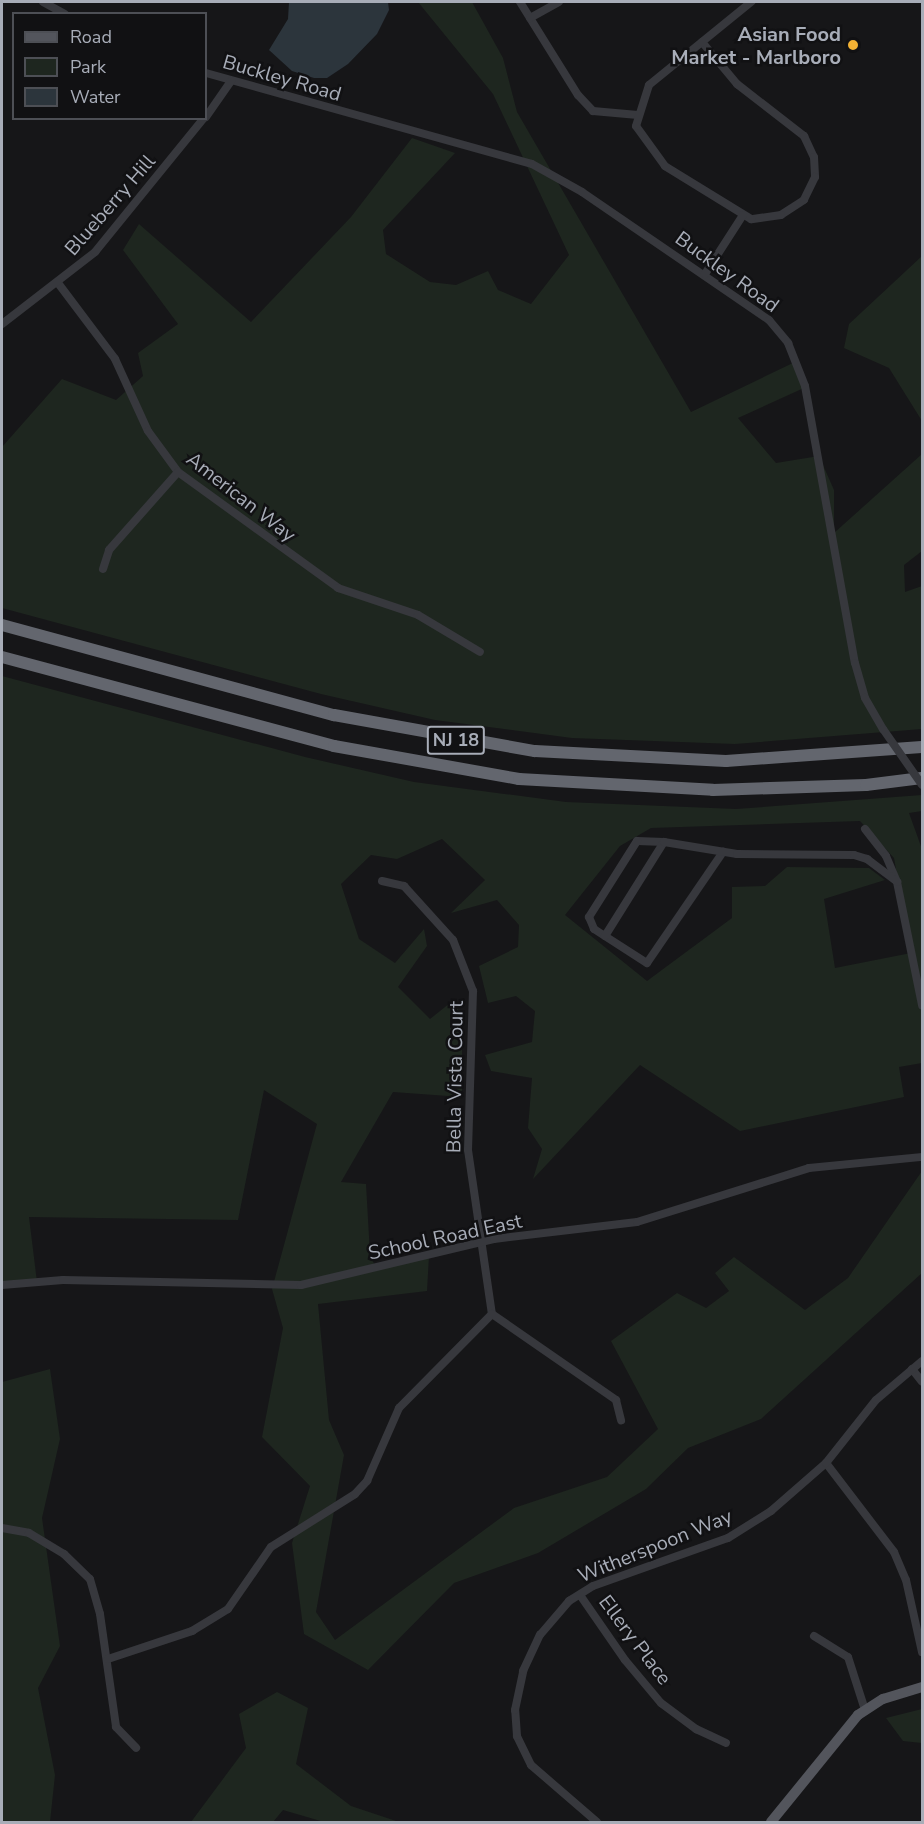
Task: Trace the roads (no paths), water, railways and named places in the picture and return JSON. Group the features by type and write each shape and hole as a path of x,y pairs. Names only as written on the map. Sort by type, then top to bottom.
{"highway":[{"name":"NJ 18","path":"2,625 334,715 462,741 662,760 867,752 922,747"},
{"name":"NJ 18","path":"2,657 334,746 519,779 713,790 866,785 922,778"},
{"path":"867,752 922,738"}],"main road":[{"path":"771,1822 865,1710 922,1687"}],"street":[{"path":"43,2 61,12"},
{"path":"520,2 578,95 593,111 638,115"},
{"path":"530,18 559,2"},
{"path":"702,42 737,84 804,136 814,157 815,177 804,200 781,215 751,219 743,215 665,166 636,126 649,85 751,2"},
{"name":"Buckley Road","path":"207,73 532,164 582,192 705,274 769,320 800,369 855,663 865,698 883,729 922,785"},
{"name":"Blueberry Hill","path":"207,115 231,81"},
{"name":"Blueberry Hill","path":"2,324 58,283 95,252 203,120"},
{"path":"705,274 743,215"},
{"name":"American Way","path":"58,283 115,359 148,430 178,471 338,588 418,615 480,652"},
{"path":"103,569 109,549 178,471"},
{"path":"865,830 886,856 897,882 922,1005"},
{"path":"723,852 649,963 591,926 591,912 637,841 664,842 723,852 854,855 867,859 897,882"},
{"path":"604,936 664,842"},
{"name":"Bella Vista Court","path":"382,881 404,886 453,940 467,968 473,991 468,1150 484,1241 492,1314"},
{"name":"School Road East","path":"2,1285 63,1280 301,1285 484,1241 630,1224 809,1168 922,1157"},
{"path":"108,1659 192,1631 228,1609 271,1547 361,1488 381,1457 399,1408 411,1393 492,1314 616,1400 621,1420"},
{"name":"Witherspoon Way","path":"597,1822 531,1764 517,1736 515,1719 523,1671 540,1635 580,1594 728,1538 771,1511 826,1463 876,1400 922,1361"},
{"path":"912,1369 922,1382"},
{"path":"826,1463 894,1552 906,1580 922,1652"},
{"path":"2,1528 29,1533 64,1554 90,1579 108,1659 116,1727 136,1748"},
{"name":"Ellery Place","path":"580,1594 625,1660 662,1702 696,1729 726,1743"},
{"path":"813,1635 848,1657 865,1710"}],"water":[{"path":"289,2 388,2 389,10 377,34 348,64 327,78 314,78 292,71 269,50 288,19"}],"place":[{"name":"Asian Food Market - Marlboro","path":"853,45"}]}
